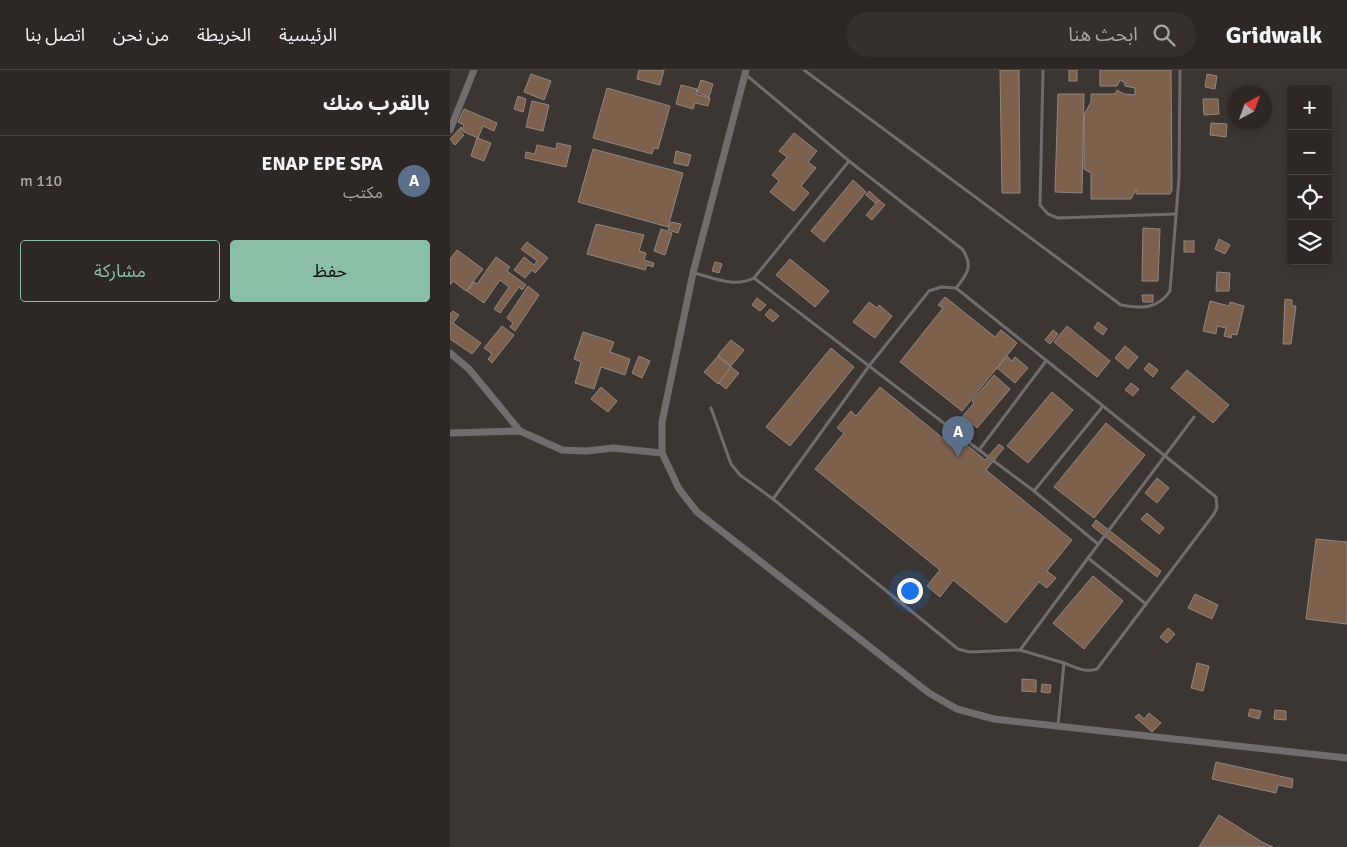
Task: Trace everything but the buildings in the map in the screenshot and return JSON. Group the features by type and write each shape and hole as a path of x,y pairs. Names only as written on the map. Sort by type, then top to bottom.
{"street":[{"path":"450,130 474,70"},
{"path":"745,72 693,273 662,422 662,453 679,489 698,512 929,693 957,709 994,719 1347,758"},
{"path":"450,353 469,369 520,432"},
{"path":"450,432 520,432 562,450 587,451 613,448 662,453"}],"lane":[{"path":"804,70 1121,305 1138,308 1155,305 1164,299 1170,291 1179,178 1180,70"},
{"path":"1043,70 1040,205 1048,214 1058,218 1176,214"},
{"path":"745,72 849,161 962,249 970,264 968,274 956,288"},
{"path":"693,273 734,283 744,283 754,278 849,161"},
{"path":"754,278 1034,491 1098,544"},
{"path":"711,408 731,464 740,475 773,499 958,649 970,652 1020,650 1082,670 1098,669 1217,508 1216,497 1165,455 1046,362 956,288 941,287 929,291 869,366 773,499"},
{"path":"979,450 1046,362"},
{"path":"1034,491 1103,406"},
{"path":"1020,650 1194,417"},
{"path":"1088,558 1146,604"},
{"path":"1058,725 1064,663"}],"place":[{"name":"ENAP EPE SPA","path":"958,457"}]}
